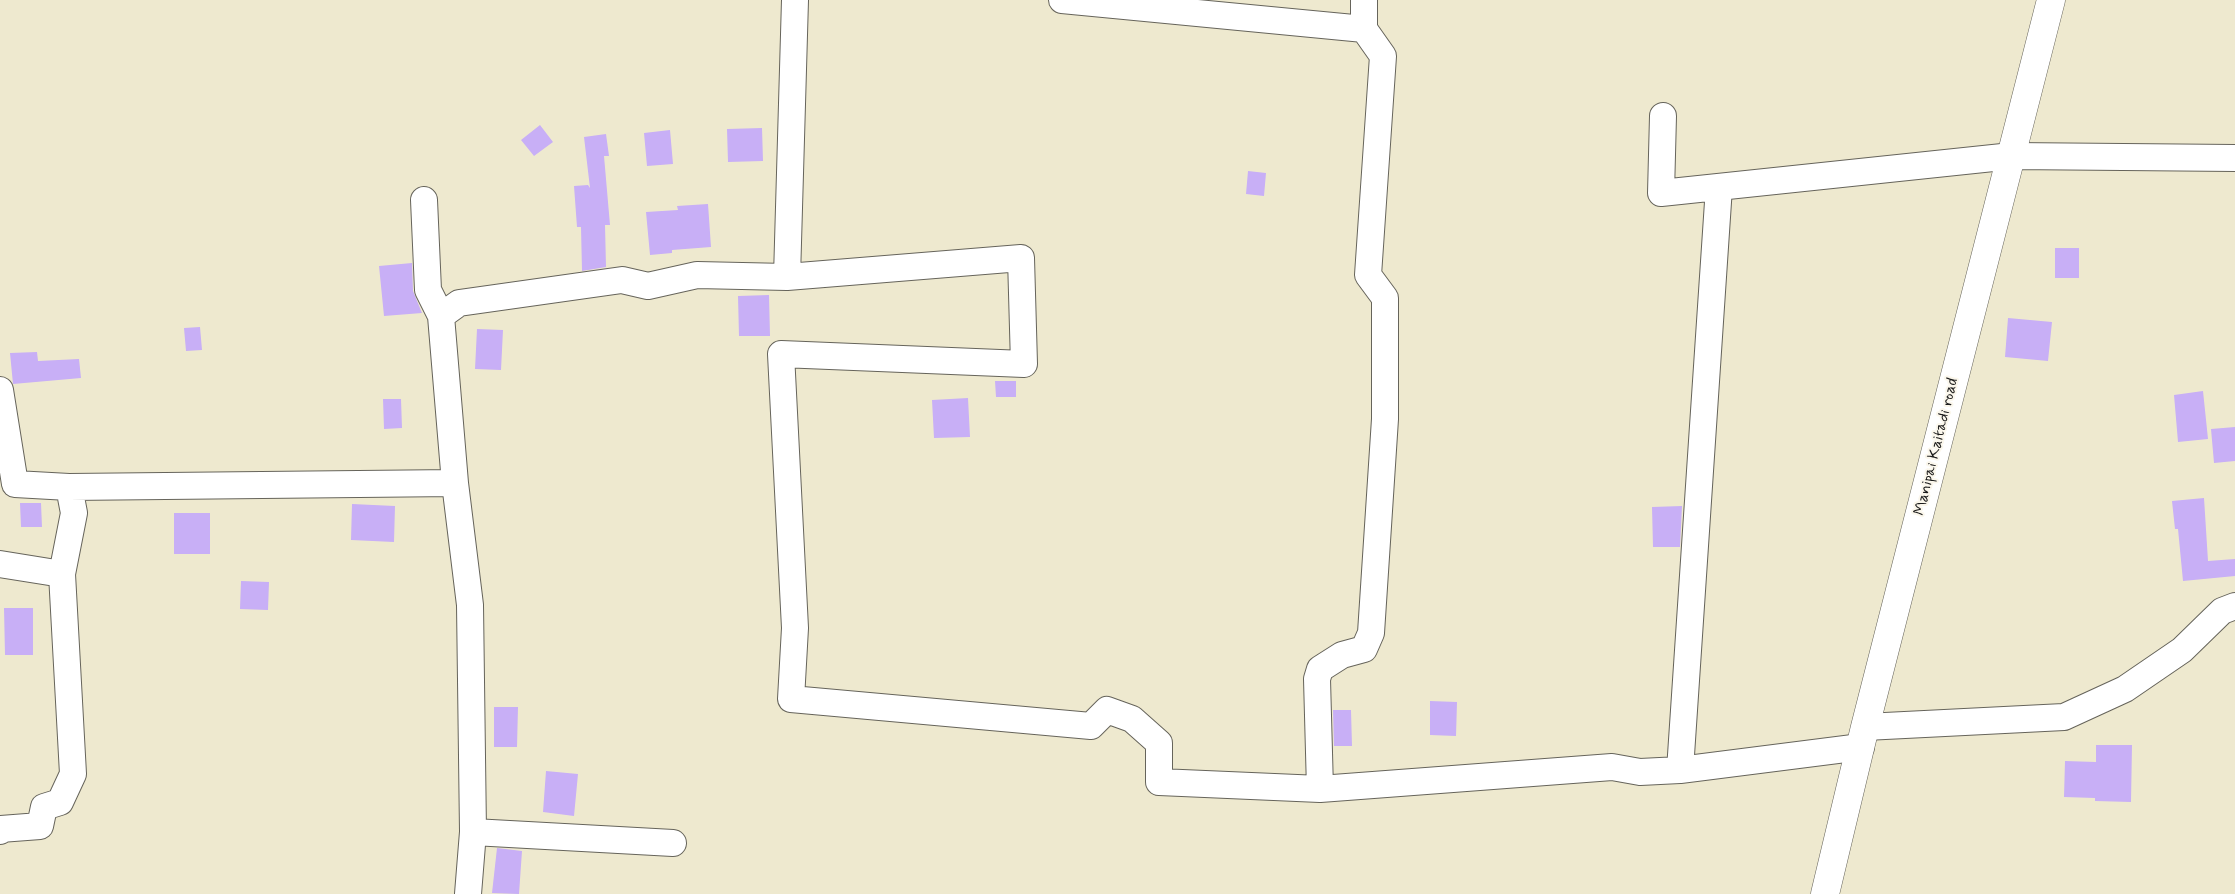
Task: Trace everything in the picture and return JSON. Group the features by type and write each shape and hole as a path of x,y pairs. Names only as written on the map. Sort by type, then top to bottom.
{"main road":[{"name":"Manipai Kaitadi road","path":"1825,894 1863,737 2051,0"}],"street":[{"path":"787,277 795,0"},
{"path":"1062,0 1364,29"},
{"path":"1320,789 1317,679 1320,669 1342,655 1364,649 1372,634 1385,419 1385,298 1368,275 1383,56 1364,29 1364,0"},
{"path":"1663,116 1661,193 2012,156 2235,158"},
{"path":"1680,770 1719,187"},
{"path":"424,200 428,290 441,316 455,483 470,605 473,832 468,894"},
{"path":"441,316 459,303 622,280 648,286 697,275 787,277 1020,258 1024,364 781,354 795,628 791,699 1091,726 1107,710 1132,718 1159,743 1159,782 1320,789 1612,767 1640,772 1680,770 1863,737 2064,717 2126,689 2182,650 2222,611 2235,606"},
{"path":"0,390 15,484 69,487 455,483"},
{"path":"0,830 40,826 44,807 60,802 72,774 62,574 74,513 69,487"},
{"path":"0,564 62,574"},
{"path":"473,832 673,843"}],"building":[{"path":"540,125 553,142 534,156 521,140"},
{"path":"762,128 763,161 728,162 727,129"},
{"path":"670,130 673,164 647,166 644,133"},
{"path":"606,134 609,156 604,156 610,225 605,225 606,267 582,271 581,227 577,227 574,186 588,185 590,188 584,137"},
{"path":"1248,171 1266,173 1264,196 1246,194"},
{"path":"708,204 711,247 672,250 672,253 650,255 646,212 678,210 677,206"},
{"path":"2055,248 2079,248 2079,278 2055,278"},
{"path":"412,263 413,291 422,313 384,316 379,266"},
{"path":"769,295 770,336 739,336 738,296"},
{"path":"2008,318 2052,322 2048,361 2005,357"},
{"path":"200,327 202,350 186,351 184,328"},
{"path":"477,329 503,330 501,370 475,369"},
{"path":"37,352 38,361 79,359 81,378 13,384 10,353"},
{"path":"995,381 1016,381 1016,397 996,397"},
{"path":"2203,391 2208,439 2178,442 2174,395"},
{"path":"968,398 970,437 934,438 932,400"},
{"path":"383,399 401,399 402,428 384,429"},
{"path":"2235,427 2235,461 2214,463 2211,429"},
{"path":"2204,498 2208,561 2235,559 2235,576 2183,581 2178,529 2175,529 2172,501"},
{"path":"20,503 41,503 42,527 21,527"},
{"path":"352,504 395,506 394,542 351,540"},
{"path":"1682,506 1680,547 1653,547 1652,507"},
{"path":"174,513 210,513 210,554 174,554"},
{"path":"241,581 269,582 268,610 240,609"},
{"path":"4,608 33,608 33,655 5,655"},
{"path":"1430,701 1457,702 1456,736 1430,735"},
{"path":"494,707 518,707 517,747 494,747"},
{"path":"1333,710 1351,710 1352,746 1334,746"},
{"path":"2096,745 2132,745 2131,802 2095,801 2095,798 2064,797 2065,761 2096,762"},
{"path":"546,771 578,774 574,816 543,812"},
{"path":"497,848 522,851 519,894 492,893"}]}
